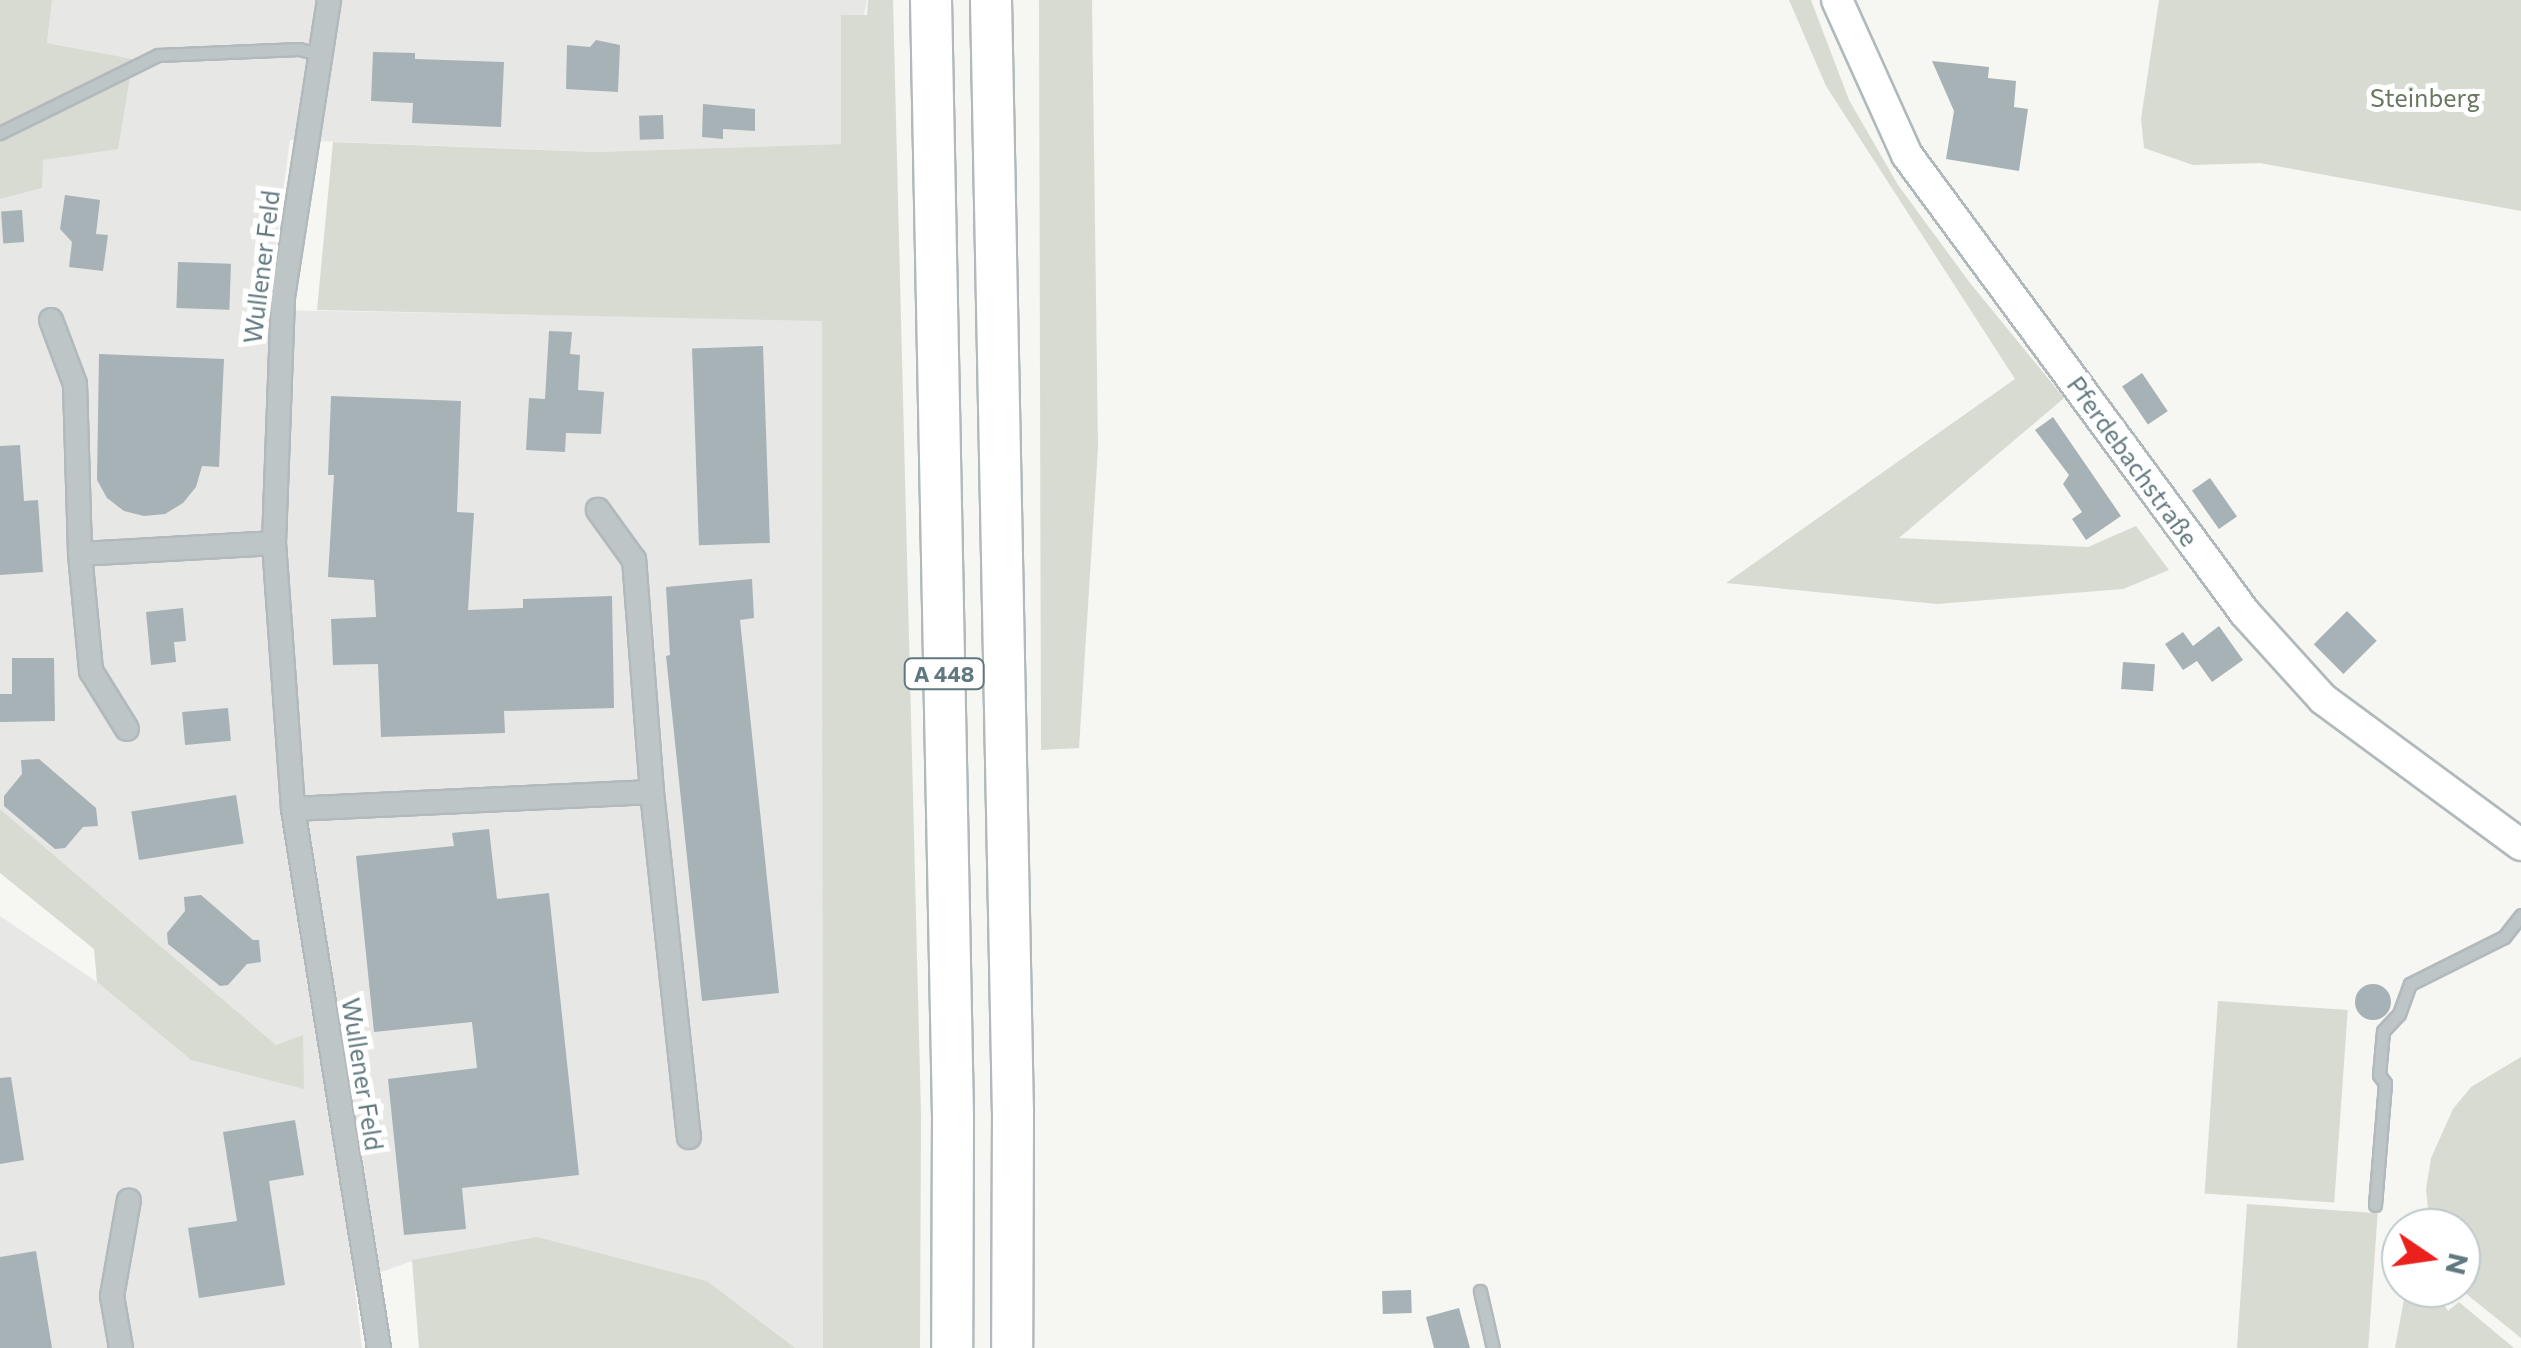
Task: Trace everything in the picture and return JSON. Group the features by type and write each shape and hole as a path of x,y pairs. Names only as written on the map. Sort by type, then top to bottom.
{"highway":[{"name":"A 448","path":"930,0 953,1098 952,1348"},
{"name":"A 448","path":"991,0 1013,1112 1012,1348"}],"main road":[{"name":"Pferdebachstraße","path":"1837,0 1906,156 2245,614 2323,699 2521,845"}],"street":[{"name":"Wullener Feld","path":"328,0 283,296 274,543 293,809 379,1348"},
{"path":"51,320 75,384 80,554 90,670 127,729"},
{"path":"598,510 634,560 652,792 689,1136"},
{"path":"80,554 274,543"},
{"path":"293,809 652,792"},
{"path":"121,1348 112,1296 129,1200"}],"lane":[{"path":"0,134 158,55 299,49 320,54"},
{"path":"2375,1205 2386,1083 2379,1075 2382,1030 2400,1014 2410,984 2504,937 2521,915"},
{"path":"1480,1290 1494,1348"}],"shaded area":[{"path":"52,0 867,0 841,144 597,152 290,140 267,310 823,320 823,1348 797,1348 707,1281 536,1238 409,1262 354,1282 362,1348 0,1348 0,916 97,982 191,1060 276,1046 0,809 0,199 41,188 43,160 132,59 47,43"}],"green space":[{"path":"0,0 52,0 47,43 133,59 118,149 43,160 42,188 0,199"},
{"path":"868,0 893,0 921,1115 920,1348 823,1348 822,321 317,310 333,142 597,152 841,144 841,15 867,15"},
{"path":"1039,0 1092,0 1098,448 1079,748 1041,750"},
{"path":"1789,0 1811,0 1849,100 1898,185 1970,283 2064,398 1899,538 2088,547 2136,526 2169,570 2123,589 1937,604 1726,583 2015,379 1826,86"},
{"name":"Steinberg","path":"2159,0 2521,0 2521,211 2260,163 2193,165 2144,148 2141,119"},
{"path":"0,809 276,1045 303,1035 304,1089 191,1060 97,982 94,949 0,873"},
{"path":"2218,1001 2348,1010 2334,1203 2205,1194"},
{"path":"2521,1057 2521,1338 2481,1306 2481,1208 2428,1208 2426,1189 2431,1158 2453,1109 2471,1087"},
{"path":"2247,1204 2378,1213 2368,1348 2237,1348"},
{"path":"537,1237 707,1281 796,1348 419,1348 412,1260"},
{"path":"2402,1308 2448,1311 2466,1308 2514,1348 2395,1348"}],"building":[{"path":"596,40 620,45 618,92 566,89 567,45 590,47"},
{"path":"373,52 415,53 415,59 504,62 501,127 412,123 413,103 371,101"},
{"path":"1932,61 1989,67 1988,78 2016,81 2014,107 2028,109 2019,171 1946,159 1954,111"},
{"path":"703,104 755,109 755,131 723,129 723,139 702,137"},
{"path":"663,115 664,139 640,140 639,116"},
{"path":"65,195 100,200 96,234 108,235 103,271 69,267 72,242 60,229"},
{"path":"22,210 24,242 3,243 1,211"},
{"path":"178,262 231,264 229,310 176,308"},
{"path":"549,331 572,332 570,354 580,355 578,390 604,392 601,434 566,433 565,452 526,450 529,398 545,399"},
{"path":"763,346 770,543 699,545 692,348"},
{"path":"99,354 224,359 219,467 202,466 196,487 183,503 165,514 144,516 124,511 107,498 97,480"},
{"path":"2142,373 2168,411 2148,425 2122,386"},
{"path":"331,396 461,401 457,512 474,513 468,610 523,608 523,599 612,596 614,708 504,711 505,733 381,737 378,664 333,665 331,619 376,617 374,580 328,577 334,475 328,475"},
{"path":"2053,417 2121,516 2086,540 2072,519 2082,512 2063,484 2069,475 2035,430"},
{"path":"20,445 24,501 38,500 43,572 0,575 0,446"},
{"path":"2210,478 2237,517 2219,529 2192,491"},
{"path":"752,579 754,618 740,620 779,993 702,1001 666,656 670,655 666,587"},
{"path":"183,608 186,641 174,642 176,662 151,665 146,612"},
{"path":"2347,611 2377,641 2343,674 2314,644"},
{"path":"2219,626 2243,660 2212,682 2197,661 2183,670 2165,644 2183,632 2193,646"},
{"path":"12,658 54,658 55,721 0,722 0,694 12,694"},
{"path":"2123,662 2155,664 2153,691 2121,689"},
{"path":"228,708 231,741 185,745 182,712"},
{"path":"39,759 96,808 98,826 83,827 65,848 55,849 4,806 4,796 22,774 21,760"},
{"path":"236,795 244,843 139,860 131,812"},
{"path":"489,829 497,899 549,893 579,1175 462,1188 466,1229 404,1235 388,1079 477,1068 472,1022 374,1032 356,856 454,846 452,833"},
{"path":"201,895 253,940 259,940 261,962 247,964 228,985 220,986 168,944 167,933 185,911 184,897"},
{"path":"2373,984 2386,989 2391,1002 2386,1015 2373,1020 2360,1015 2355,1002 2360,989"},
{"path":"11,1077 24,1160 0,1164 0,1078"},
{"path":"295,1120 304,1175 269,1181 285,1285 199,1298 188,1228 237,1221 223,1132"},
{"path":"36,1251 52,1348 0,1348 0,1257"},
{"path":"1411,1290 1412,1313 1383,1314 1382,1291"},
{"path":"1459,1308 1470,1348 1434,1348 1426,1317"}]}
